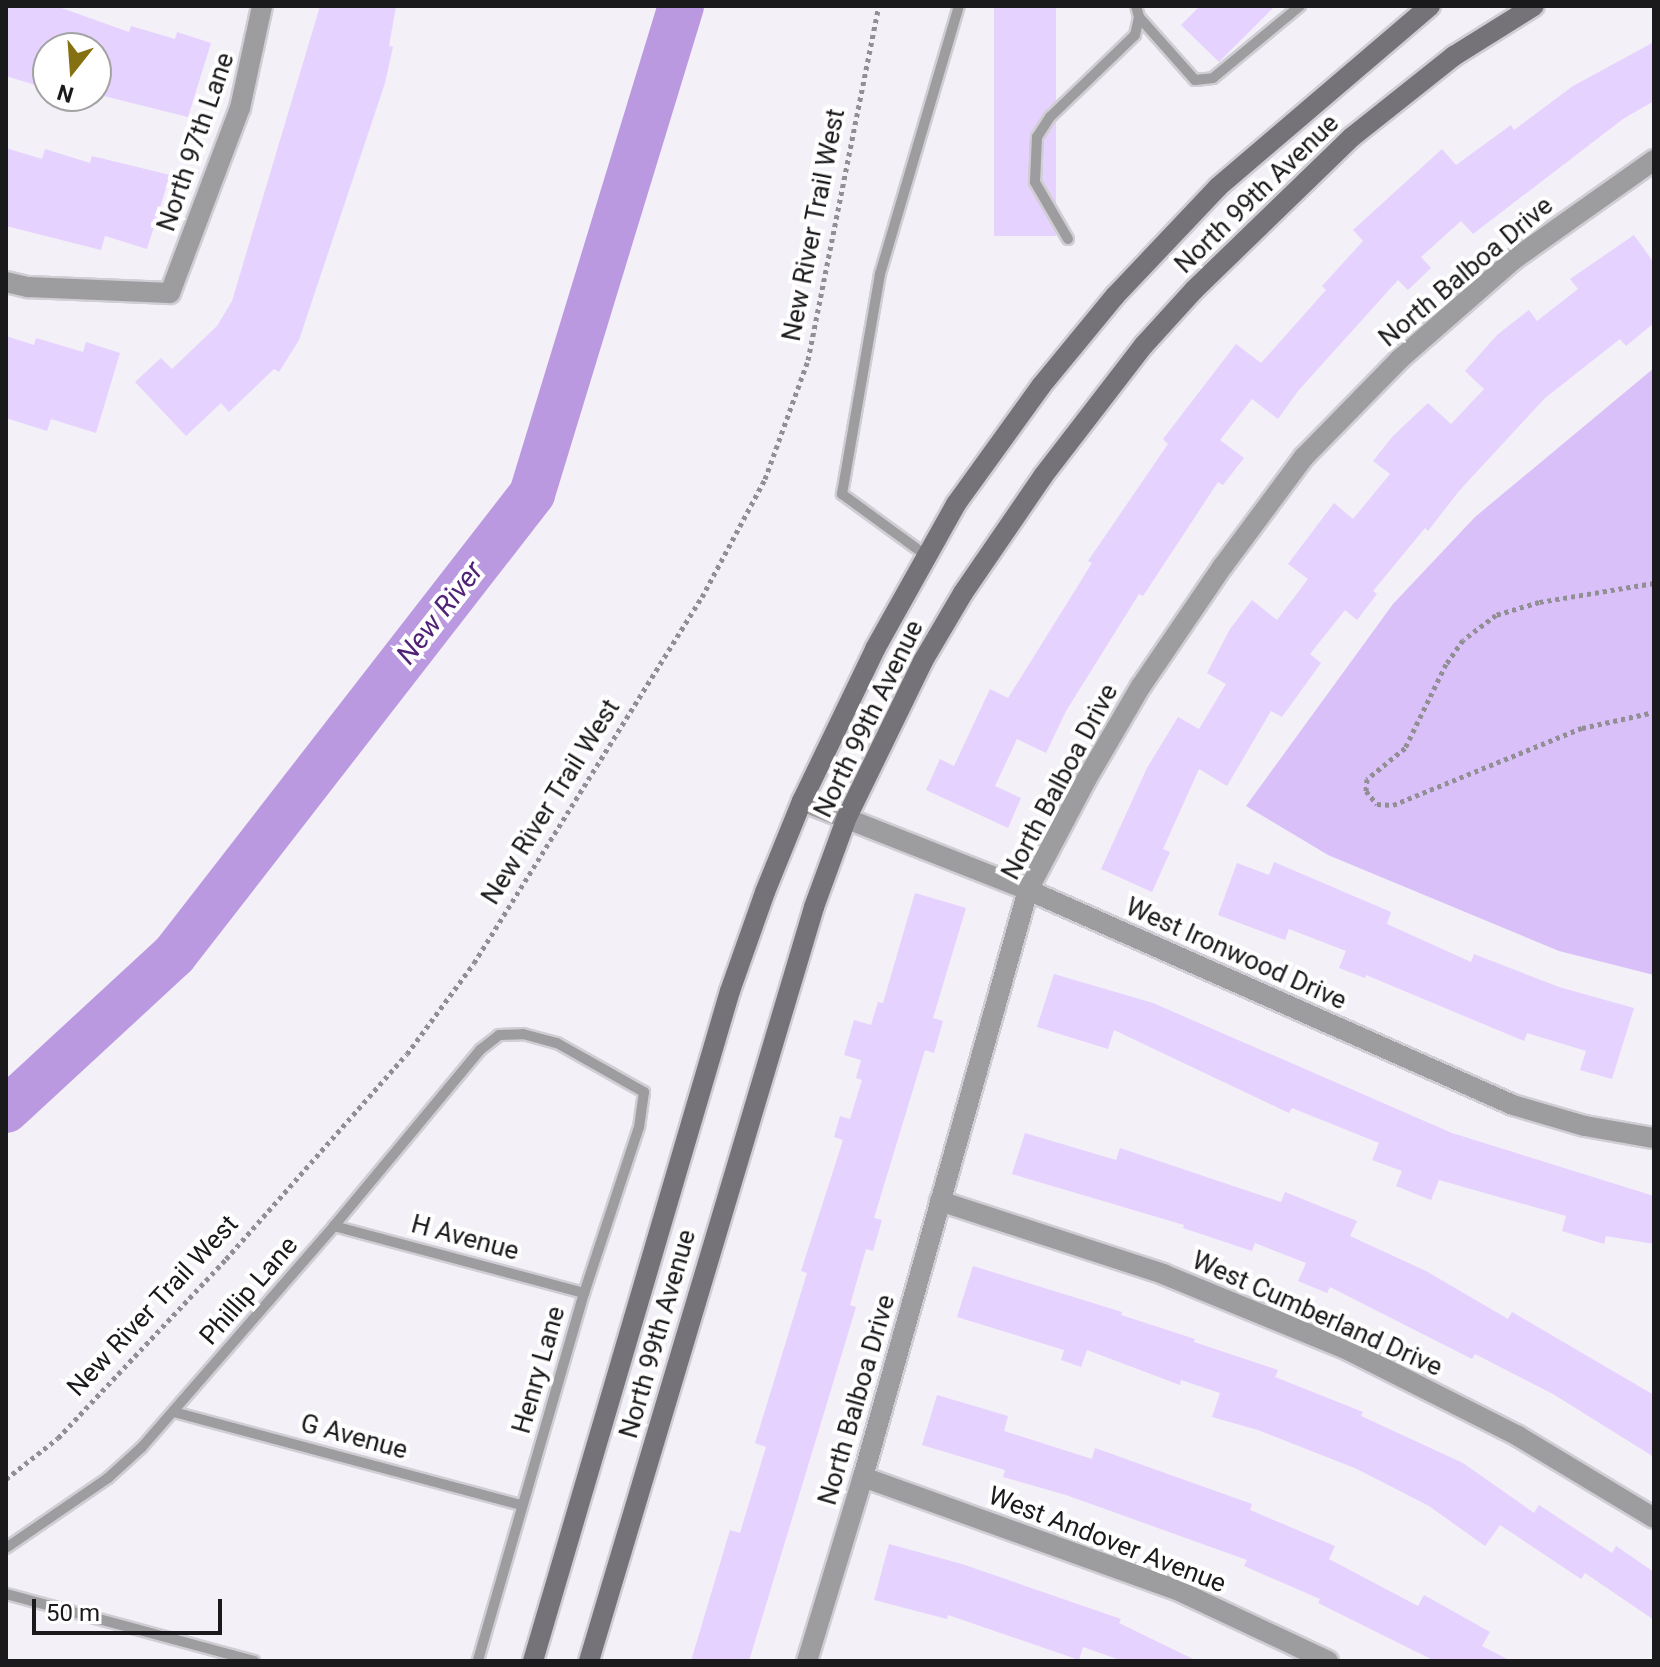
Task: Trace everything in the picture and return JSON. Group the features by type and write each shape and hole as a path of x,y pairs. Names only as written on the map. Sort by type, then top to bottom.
{"main road":[{"name":"North 99th Avenue","path":"533,1661 730,991 802,801 875,649 956,504 1041,386 1115,296 1218,187 1430,6"},
{"name":"North 99th Avenue","path":"589,1661 775,1031 847,817 923,661 963,593 1043,476 1144,345 1259,224 1352,137 1454,56 1534,6"}],"street":[{"name":"North 97th Lane","path":"6,282 28,287 170,293 240,108 262,6"},
{"name":"North Balboa Drive","path":"807,1661 863,1477 1028,890 1086,780 1141,686 1223,566 1304,457 1400,359 1513,260 1654,160"},
{"name":"West Ironwood Drive","path":"802,801 1028,890 1513,1105 1585,1126 1654,1138"},
{"name":"West Cumberland Drive","path":"940,1201 1163,1274 1348,1350 1518,1436 1654,1518"},
{"name":"West Andover Avenue","path":"863,1477 1177,1590 1328,1661"}],"lane":[{"path":"927,556 842,494 880,274 959,6"},
{"path":"1138,12 1195,80 1213,78 1300,6"},
{"path":"1068,239 1047,208 1035,182 1037,137 1050,117 1135,35 1138,12"},
{"name":"Phillip Lane","path":"6,1548 108,1478 174,1412 480,1050 499,1035 523,1034 557,1043 644,1092"},
{"name":"Henry Lane","path":"478,1661 584,1293 639,1127 644,1092"},
{"name":"H Avenue","path":"334,1226 584,1293"},
{"name":"G Avenue","path":"174,1412 522,1505"},
{"path":"6,1594 254,1661"}],"path":[{"name":"New River Trail West","path":"6,1479 58,1438 132,1360 226,1259 407,1054 474,963 702,597 765,479 808,360 879,6"},
{"path":"1654,583 1539,602 1496,615 1463,640 1446,664 1405,748 1367,779 1366,791 1377,804 1393,805 1582,728 1654,712"}],"shaded area":[{"path":"1654,368 1654,975 1559,951 1328,855 1246,806 1393,604 1475,517"}],"building":[{"path":"6,6 56,6 129,32 131,26 175,39 177,32 211,43 188,117 112,98 112,32 32,32 32,84 6,76"},
{"path":"320,6 396,6 389,46 393,47 385,83 299,340 279,372 274,369 229,412 221,403 186,436 135,382 161,358 172,369 217,326 232,301"},
{"path":"994,6 1056,6 1056,236 994,236"},
{"path":"1200,6 1275,6 1219,62 1181,25"},
{"path":"1654,42 1654,101 1623,119 1473,234 1461,221 1421,257 1431,268 1408,290 1398,280 1298,391 1278,419 1252,399 1220,440 1244,458 1223,485 1218,482 1143,596 1139,594 1066,711 1046,753 1017,739 995,786 1021,798 1008,828 926,790 940,759 954,766 990,689 1008,698 1092,563 1088,561 1168,444 1163,439 1236,344 1261,363 1326,290 1322,286 1363,241 1353,230 1442,149 1456,165 1511,125 1514,130 1573,86"},
{"path":"6,148 42,159 45,149 90,163 92,156 170,175 147,249 105,236 101,250 6,226"},
{"path":"1634,235 1654,263 1654,323 1626,346 1620,339 1545,398 1459,491 1428,531 1425,528 1373,591 1377,594 1357,620 1345,610 1310,654 1321,663 1282,717 1271,711 1227,786 1199,769 1163,849 1170,852 1152,892 1101,869 1147,768 1178,717 1199,729 1226,684 1207,673 1230,629 1252,600 1277,620 1308,579 1288,564 1334,503 1353,519 1390,474 1373,461 1393,436 1428,403 1451,424 1484,389 1465,371 1497,335 1529,310 1537,321 1578,289 1570,279"},
{"path":"6,336 34,345 36,338 83,352 86,342 120,353 96,433 51,419 47,431 6,418"},
{"path":"1274,862 1391,912 1387,924 1471,962 1474,954 1559,987 1634,1008 1612,1079 1580,1070 1586,1051 1527,1033 1524,1041 1366,975 1365,978 1339,968 1346,951 1289,929 1285,940 1218,915 1237,863 1269,875"},
{"path":"915,893 966,908 933,1018 943,1021 934,1053 925,1050 874,1218 882,1220 873,1251 866,1249 850,1305 856,1307 749,1661 691,1661 730,1530 740,1533 766,1447 755,1443 807,1273 801,1271 843,1140 834,1137 840,1116 850,1119 862,1080 856,1078 861,1060 844,1055 854,1020 871,1025 878,1002 883,1003"},
{"path":"1054,974 1153,1003 1452,1133 1654,1196 1654,1244 1606,1236 1604,1244 1562,1231 1566,1216 1439,1180 1431,1200 1396,1186 1402,1171 1372,1160 1379,1143 1292,1108 1289,1113 1114,1030 1108,1049 1037,1027"},
{"path":"1025,1133 1116,1160 1120,1148 1281,1202 1285,1192 1357,1221 1350,1236 1426,1271 1508,1319 1512,1312 1654,1395 1654,1457 1553,1394 1475,1354 1472,1359 1330,1287 1327,1293 1298,1281 1306,1263 1255,1243 1252,1251 1183,1228 1184,1225 1012,1174"},
{"path":"973,1266 1122,1312 1121,1315 1278,1370 1275,1377 1363,1412 1361,1416 1463,1463 1534,1513 1539,1505 1612,1553 1616,1546 1654,1572 1654,1620 1585,1573 1581,1579 1500,1525 1485,1546 1429,1506 1357,1469 1258,1430 1212,1417 1220,1393 1181,1380 1180,1385 1087,1350 1081,1367 1061,1360 1064,1350 957,1317"},
{"path":"937,1395 1008,1416 1004,1431 1092,1459 1095,1448 1252,1504 1250,1510 1335,1546 1329,1559 1418,1606 1424,1595 1490,1632 1482,1646 1511,1661 1435,1661 1318,1603 1320,1599 1244,1566 1247,1560 1066,1495 1003,1477 1005,1470 922,1445"},
{"path":"889,1544 962,1564 1121,1619 1119,1623 1197,1661 1123,1661 1083,1647 1079,1660 948,1615 947,1619 874,1600"}],"waterway":[{"name":"New River","path":"6,1110 174,955 532,494 681,6"}]}
